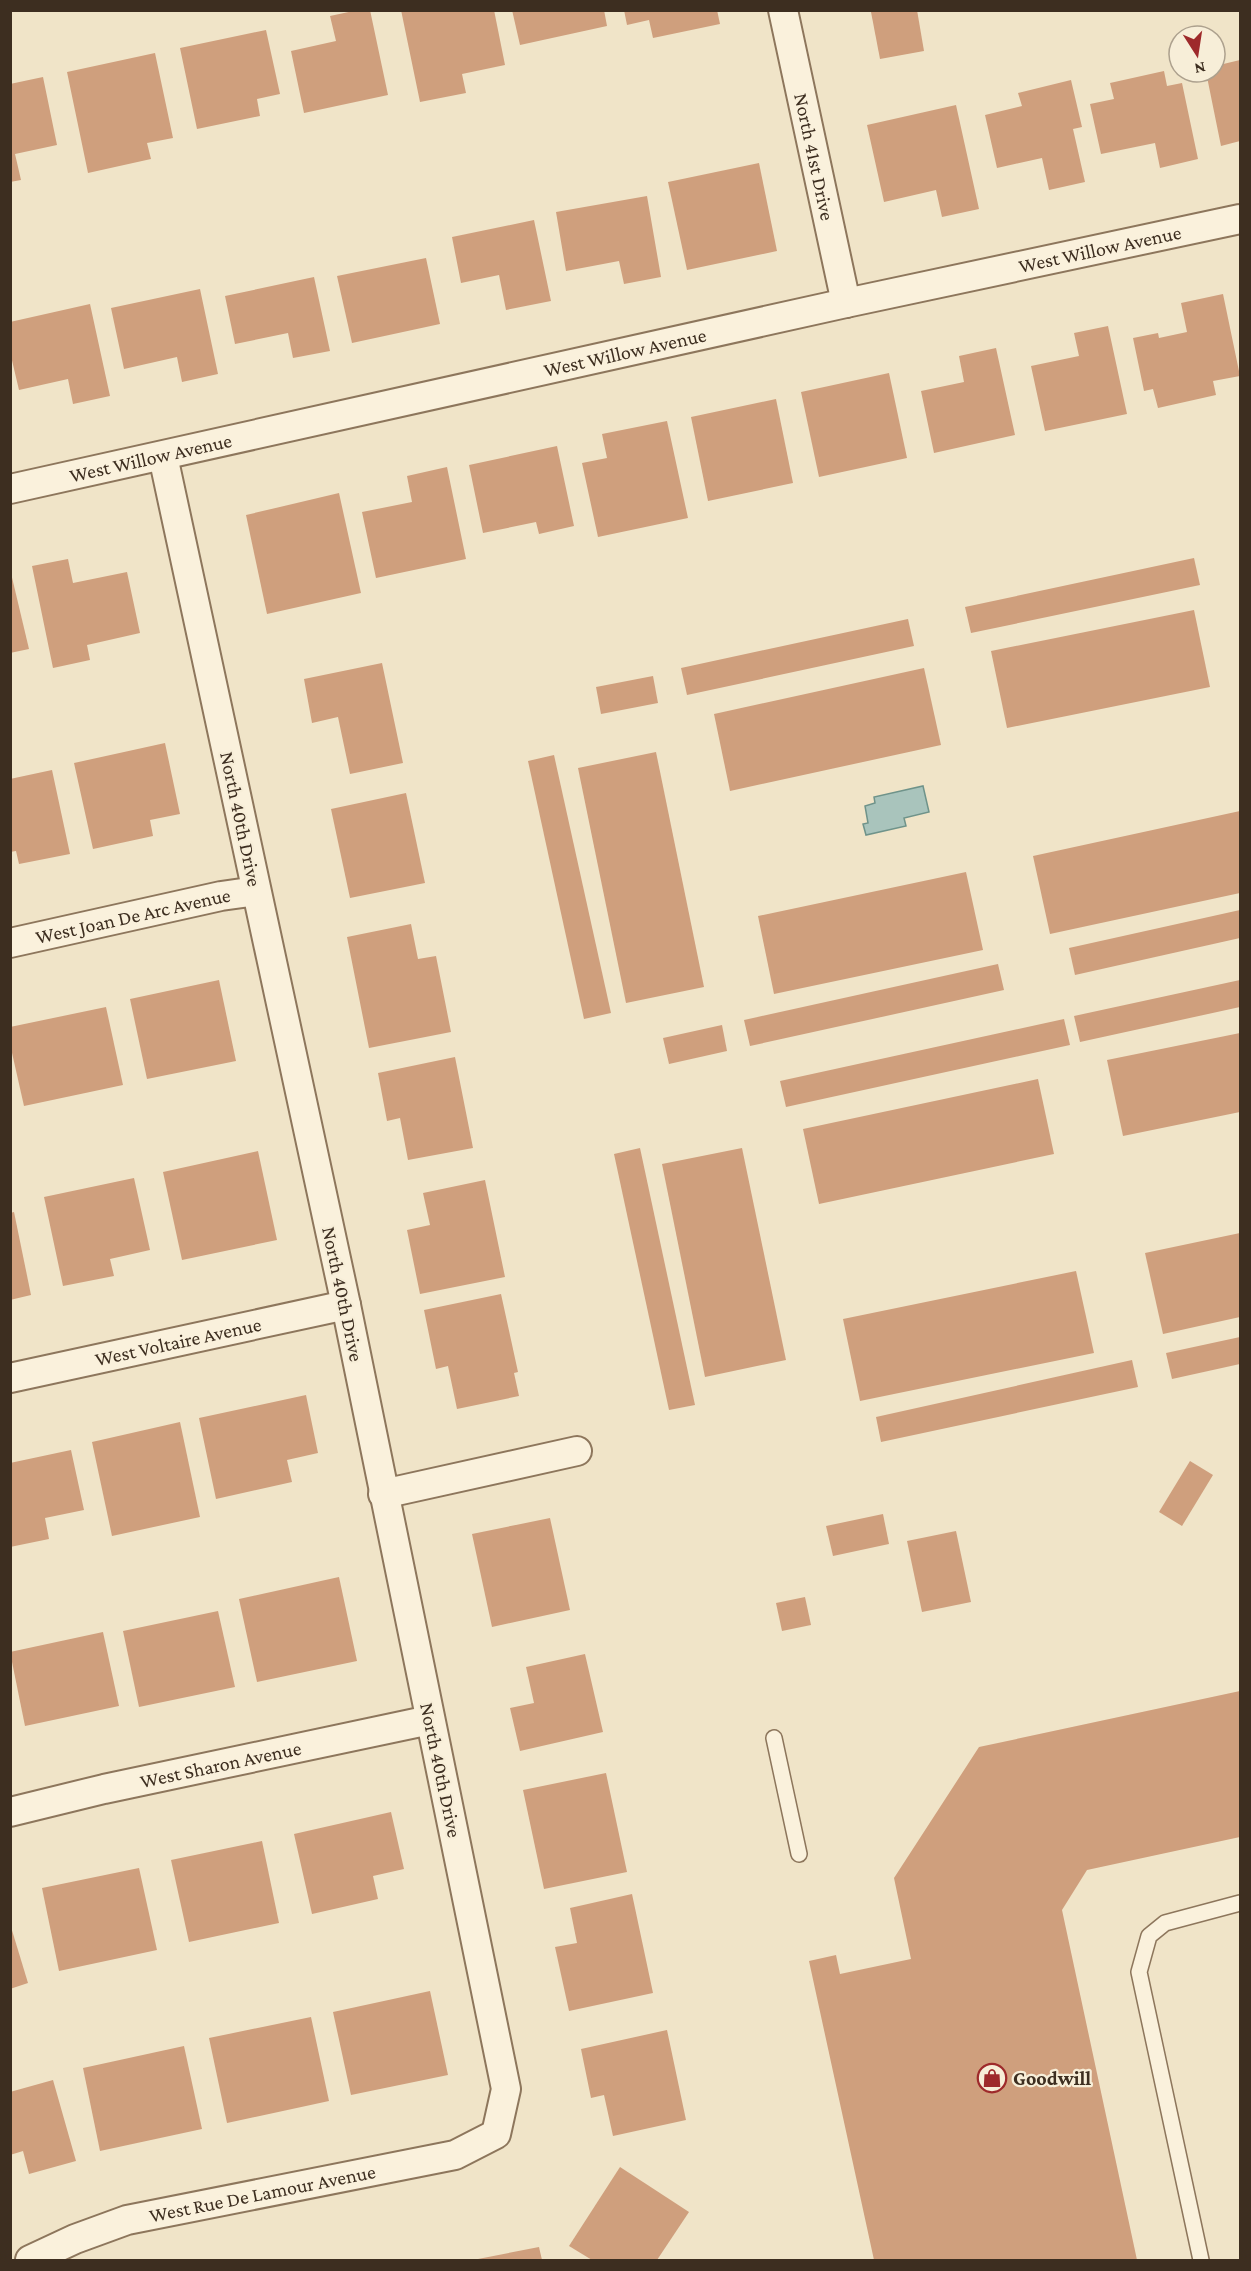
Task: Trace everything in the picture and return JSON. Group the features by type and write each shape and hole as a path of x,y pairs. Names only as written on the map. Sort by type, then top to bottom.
{"street":[{"name":"North 41st Drive","path":"783,10 846,303"},
{"name":"West Willow Avenue","path":"10,489 846,303 1240,219"},
{"name":"North 40th Drive","path":"163,456 346,1305 506,2089 496,2134"},
{"name":"West Joan De Arc Avenue","path":"10,943 221,896 256,891"},
{"name":"West Voltaire Avenue","path":"10,1378 346,1305"},
{"path":"383,1494 576,1451"},
{"name":"West Sharon Avenue","path":"10,1812 104,1789 430,1720"},
{"name":"West Rue De Lamour Avenue","path":"30,2260 80,2250 127,2220 456,2155 496,2134"}],"lane":[{"path":"774,1738 799,1854"},
{"path":"1201,2260 1139,1972 1149,1936 1165,1923 1240,1903"}],"water":[{"path":"923,786 929,812 904,818 906,826 866,835 863,824 868,823 865,806 875,803 874,797"}],"building":[{"path":"370,10 388,95 304,113 291,51 336,41 330,16"},
{"path":"401,10 494,10 505,65 462,74 466,93 420,102"},
{"path":"512,10 604,10 607,26 520,45"},
{"path":"624,10 717,10 720,24 653,38 649,20 627,25"},
{"path":"917,10 924,51 880,59 871,12"},
{"path":"266,30 280,94 257,99 260,116 197,129 180,48"},
{"path":"155,53 173,138 147,143 151,159 88,173 67,72"},
{"path":"1240,60 1240,141 1221,146 1208,84 1227,84 1227,63"},
{"path":"1164,71 1167,86 1182,84 1198,159 1160,168 1155,143 1101,154 1090,104 1114,99 1110,83"},
{"path":"43,77 57,145 15,154 21,180 10,182 10,84"},
{"path":"1071,80 1082,127 1073,129 1085,182 1049,190 1042,158 997,168 985,115 1022,106 1018,93"},
{"path":"956,105 979,209 942,217 936,190 884,202 867,125"},
{"path":"759,163 777,251 687,270 668,182"},
{"path":"647,196 661,277 624,284 619,261 566,271 556,212"},
{"path":"534,220 551,301 506,310 499,275 461,283 452,237"},
{"path":"426,258 440,324 352,343 337,276"},
{"path":"314,277 330,351 293,358 288,333 235,344 225,296"},
{"path":"200,289 218,374 182,382 177,357 124,369 111,308"},
{"path":"1223,294 1240,376 1213,381 1216,395 1158,408 1153,389 1144,391 1133,338 1158,333 1159,338 1187,332 1181,303"},
{"path":"90,304 110,396 73,404 68,379 19,390 10,352 10,322"},
{"path":"1108,326 1127,414 1045,431 1031,366 1079,356 1074,333"},
{"path":"996,348 1015,435 934,453 921,391 964,382 959,356"},
{"path":"889,373 907,458 819,477 801,392"},
{"path":"776,399 793,483 708,501 691,417"},
{"path":"667,421 688,518 598,537 582,463 607,458 602,434"},
{"path":"557,446 574,526 539,534 536,522 483,533 469,465"},
{"path":"447,467 466,559 376,578 362,512 412,502 407,476"},
{"path":"339,493 361,593 267,614 246,515"},
{"path":"1194,558 1200,585 971,633 965,607"},
{"path":"68,559 73,583 127,572 140,633 87,645 90,660 53,668 32,566"},
{"path":"10,569 29,649 10,653"},
{"path":"1194,610 1210,687 1007,728 991,651"},
{"path":"908,619 914,646 687,695 681,668"},
{"path":"382,663 403,763 350,774 338,717 312,723 304,679"},
{"path":"924,668 941,745 730,791 714,714"},
{"path":"653,676 658,703 601,714 596,687"},
{"path":"165,743 180,814 150,820 153,836 93,849 74,763"},
{"path":"656,752 704,987 626,1003 578,768"},
{"path":"554,755 611,1013 584,1019 528,761"},
{"path":"52,770 70,854 19,864 16,851 10,852 10,779"},
{"path":"406,793 425,883 350,898 331,809"},
{"path":"1240,811 1240,893 1050,934 1033,856"},
{"path":"966,872 983,950 774,994 758,916"},
{"path":"1240,910 1240,938 1075,975 1069,948"},
{"path":"411,924 418,959 436,956 451,1032 369,1048 347,937"},
{"path":"998,964 1004,990 750,1046 744,1020"},
{"path":"219,980 236,1061 147,1079 130,999"},
{"path":"1240,980 1240,1007 1080,1042 1074,1016"},
{"path":"106,1007 123,1085 24,1106 10,1044 10,1027"},
{"path":"1064,1019 1070,1045 786,1107 780,1081"},
{"path":"722,1025 727,1051 669,1064 663,1038"},
{"path":"1240,1033 1240,1112 1123,1136 1107,1060"},
{"path":"455,1057 473,1148 408,1160 400,1118 387,1121 378,1073"},
{"path":"1038,1079 1054,1154 819,1204 803,1129"},
{"path":"640,1148 695,1405 669,1410 614,1154"},
{"path":"742,1148 786,1360 705,1377 662,1164"},
{"path":"258,1151 277,1240 182,1260 163,1172"},
{"path":"134,1178 150,1250 110,1259 114,1276 63,1286 44,1197"},
{"path":"485,1180 505,1277 420,1294 407,1230 430,1225 423,1193"},
{"path":"14,1212 31,1295 10,1300 10,1213"},
{"path":"1240,1233 1240,1317 1163,1334 1145,1253"},
{"path":"1076,1271 1094,1353 860,1401 843,1319"},
{"path":"501,1294 518,1372 514,1373 519,1396 457,1409 448,1366 436,1369 424,1310"},
{"path":"1240,1337 1240,1364 1172,1379 1166,1353"},
{"path":"1132,1360 1138,1387 881,1442 876,1417"},
{"path":"306,1395 318,1453 287,1460 292,1482 216,1499 199,1418"},
{"path":"180,1422 200,1517 112,1536 92,1442"},
{"path":"71,1450 84,1510 45,1518 49,1539 10,1547 10,1463"},
{"path":"1190,1461 1213,1475 1182,1526 1159,1512"},
{"path":"883,1514 889,1544 833,1556 826,1526"},
{"path":"550,1518 570,1610 492,1627 472,1534"},
{"path":"956,1531 971,1602 922,1612 907,1541"},
{"path":"339,1577 357,1661 257,1682 239,1599"},
{"path":"805,1597 811,1625 782,1631 776,1603"},
{"path":"218,1611 235,1687 139,1707 123,1631"},
{"path":"103,1632 119,1706 25,1726 10,1652"},
{"path":"585,1654 603,1732 520,1751 510,1708 534,1703 526,1667"},
{"path":"1240,1691 1240,1837 1087,1870 1062,1910 1137,2260 874,2260 809,1961 836,1955 840,1974 911,1959 894,1878 979,1747"},
{"path":"606,1773 627,1872 544,1889 523,1790"},
{"path":"391,1812 404,1869 373,1876 378,1899 312,1914 294,1834"},
{"path":"262,1841 279,1923 189,1942 171,1860"},
{"path":"139,1868 157,1950 59,1971 42,1888"},
{"path":"632,1894 653,1993 569,2011 555,1947 577,1943 570,1908"},
{"path":"10,1928 28,1983 10,1989"},
{"path":"430,1991 448,2075 351,2095 333,2012"},
{"path":"311,2017 329,2101 227,2123 209,2038"},
{"path":"667,2030 686,2120 613,2136 604,2095 591,2098 581,2049"},
{"path":"184,2046 202,2129 100,2151 83,2068"},
{"path":"53,2080 76,2161 29,2174 23,2151 10,2155 10,2092"},
{"path":"620,2167 689,2212 657,2260 592,2260 569,2246"},
{"path":"539,2247 542,2260 478,2260 478,2259"}],"place":[{"name":"Goodwill","path":"992,2078"}]}
